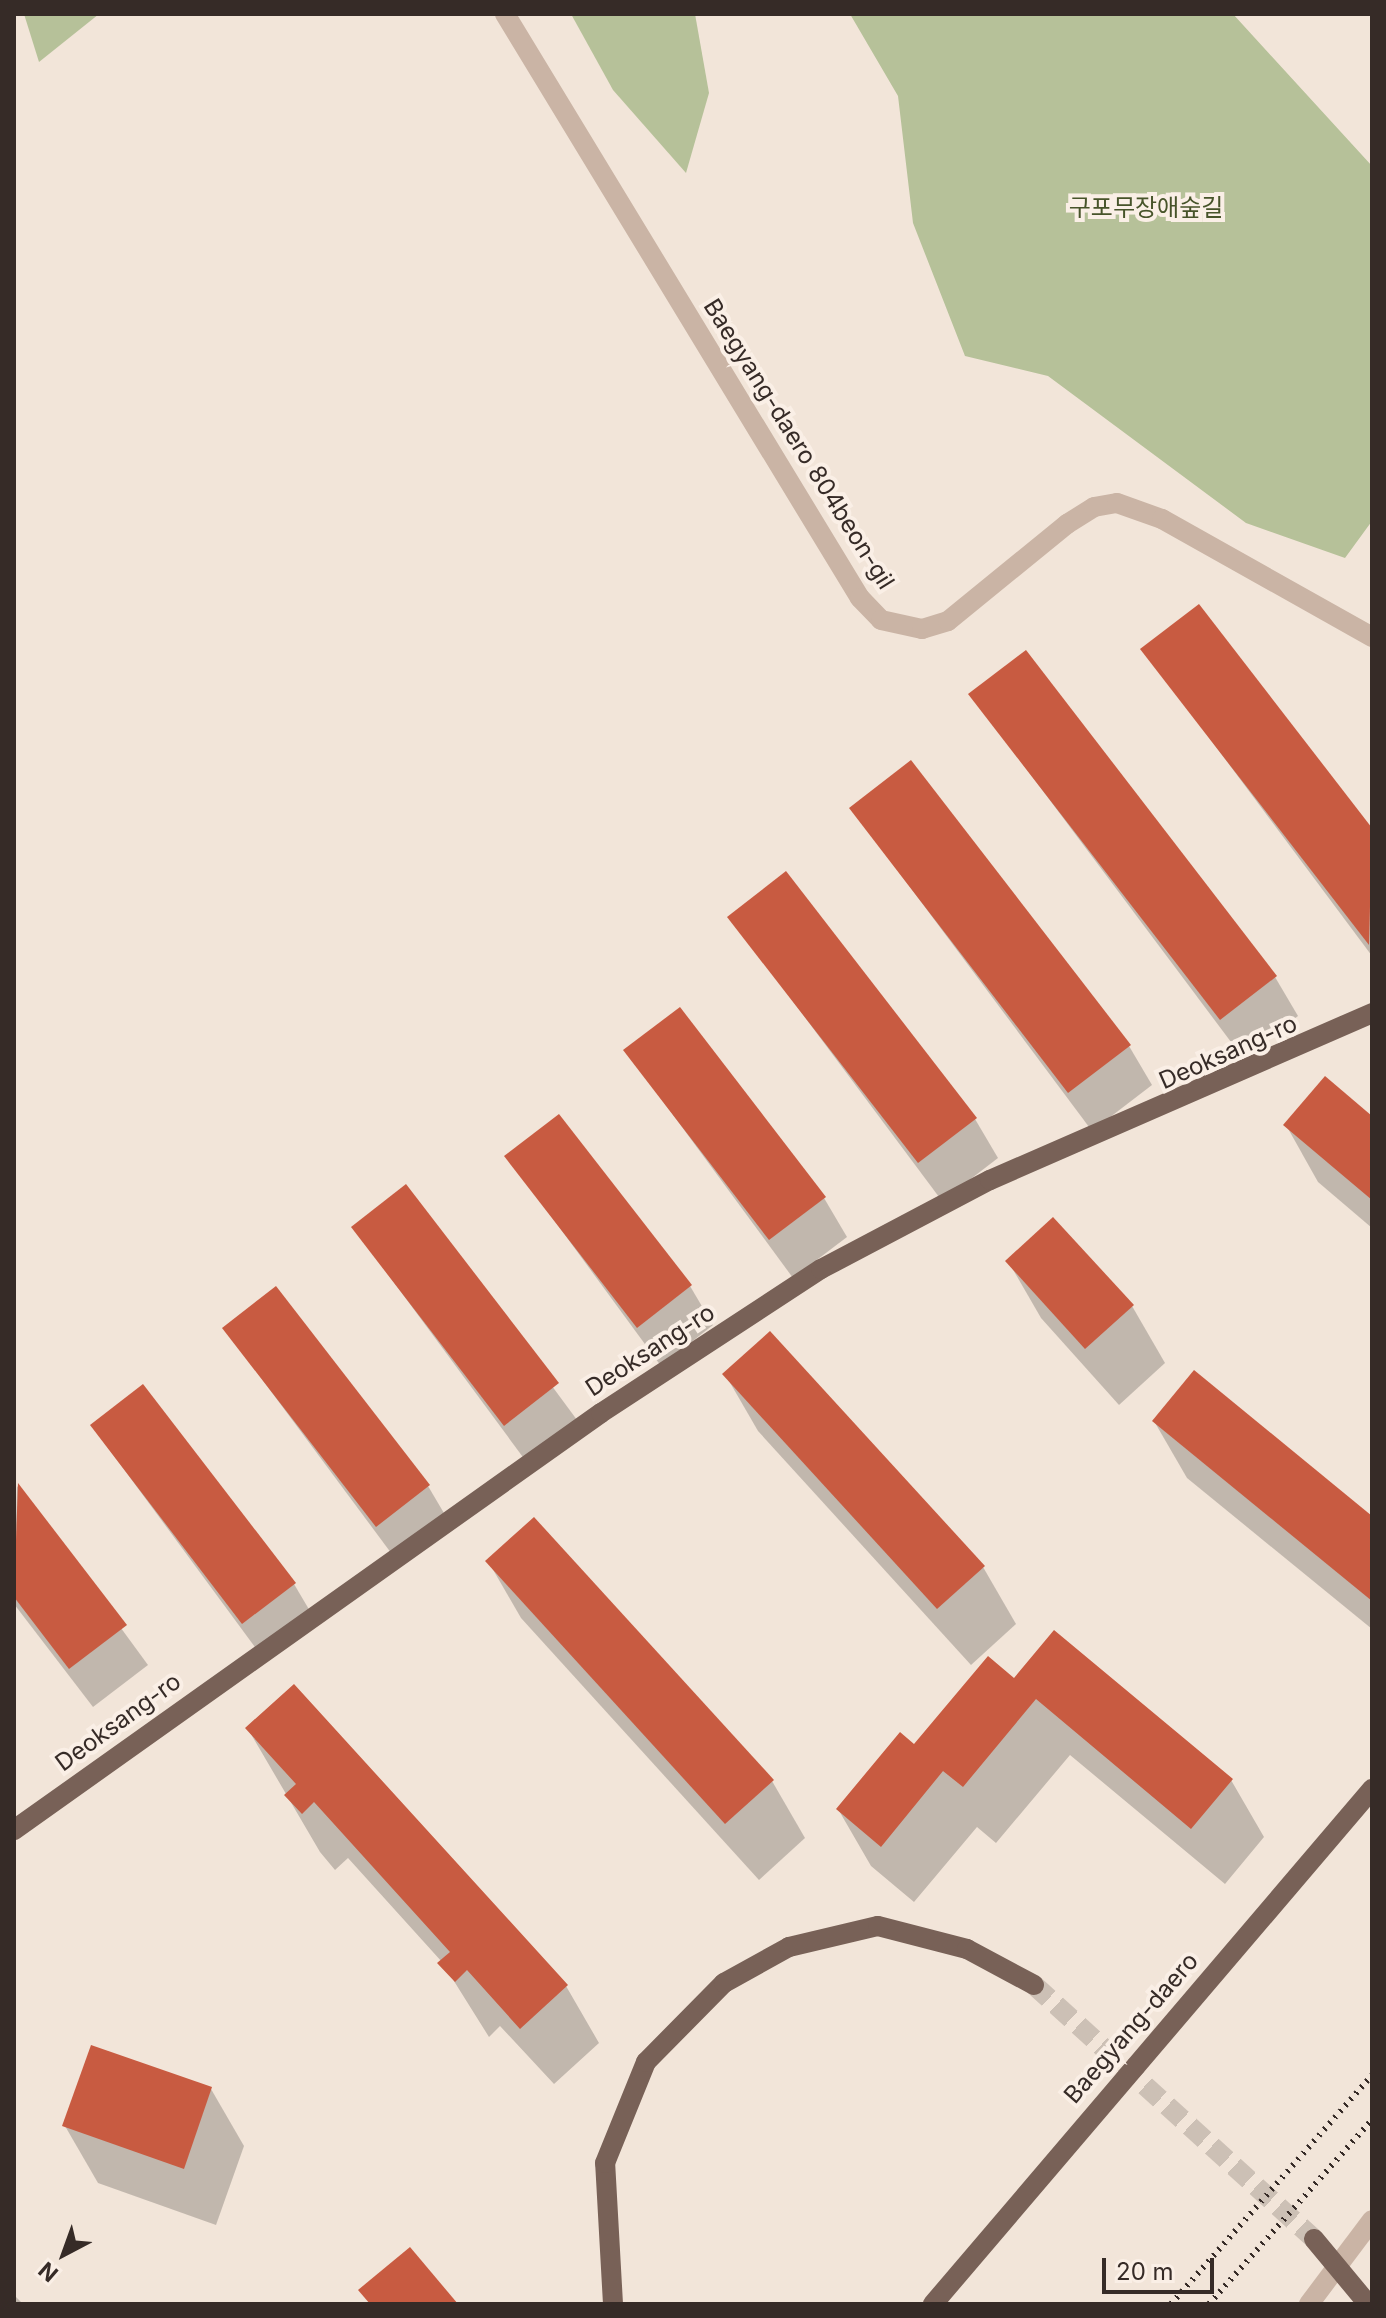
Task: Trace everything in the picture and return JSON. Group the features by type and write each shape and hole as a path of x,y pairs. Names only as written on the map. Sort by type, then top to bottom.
{"main road":[{"name":"Deoksang-ro","path":"14,1830 601,1413 821,1269 990,1180 1372,1013"},
{"name":"Baegyang-daero","path":"933,2304 1372,1789"},
{"path":"613,2304 605,2163 646,2062 724,1983 789,1947 878,1926 967,1949 1034,1985"},
{"path":"1314,2239 1342,2268 1368,2304"}],"street":[{"name":"Baegyang-daero 804beon-gil","path":"505,14 860,598 881,620 922,629 948,621 1067,524 1094,507 1117,503 1162,519 1372,637"},
{"path":"1309,2304 1342,2268 1372,2220"}],"green space":[{"path":"24,14 99,14 39,62"},
{"path":"571,14 695,14 709,93 686,173 613,90"},
{"name":"구포무장애숲길","path":"850,14 1233,14 1372,166 1372,521 1345,558 1246,523 1048,376 965,356 913,223 898,96"}],"building":[{"path":"1199,604 1372,828 1369,945 1140,649"},
{"path":"1026,650 1277,976 1220,1020 968,694"},
{"path":"911,760 1131,1045 1068,1093 849,808"},
{"path":"786,871 977,1118 918,1163 727,917"},
{"path":"680,1007 826,1197 769,1240 623,1050"},
{"path":"1325,1076 1372,1116 1372,1200 1283,1125"},
{"path":"559,1114 692,1285 637,1328 504,1156"},
{"path":"406,1184 559,1383 504,1426 351,1227"},
{"path":"1053,1217 1134,1305 1085,1349 1005,1261"},
{"path":"276,1286 430,1485 376,1527 222,1328"},
{"path":"770,1331 985,1566 937,1609 722,1374"},
{"path":"1194,1370 1372,1516 1372,1601 1152,1421"},
{"path":"143,1384 296,1583 242,1624 90,1425"},
{"path":"18,1483 127,1625 69,1669 14,1597"},
{"path":"534,1517 774,1780 725,1824 485,1561"},
{"path":"1054,1630 1233,1779 1191,1829 1036,1699 963,1787 943,1771 881,1847 836,1809 900,1732 914,1744 988,1656 1014,1678"},
{"path":"294,1684 568,1985 520,2029 467,1970 455,1982 437,1963 450,1952 314,1802 302,1814 284,1795 296,1784 245,1728"},
{"path":"91,2045 212,2087 184,2169 62,2126"},
{"path":"410,2247 458,2304 370,2304 358,2290"}],"tunnel":[{"path":"1034,1985 1314,2239"}],"railway":[{"path":"1171,2304 1372,2075"},
{"path":"1209,2304 1372,2120"}]}
